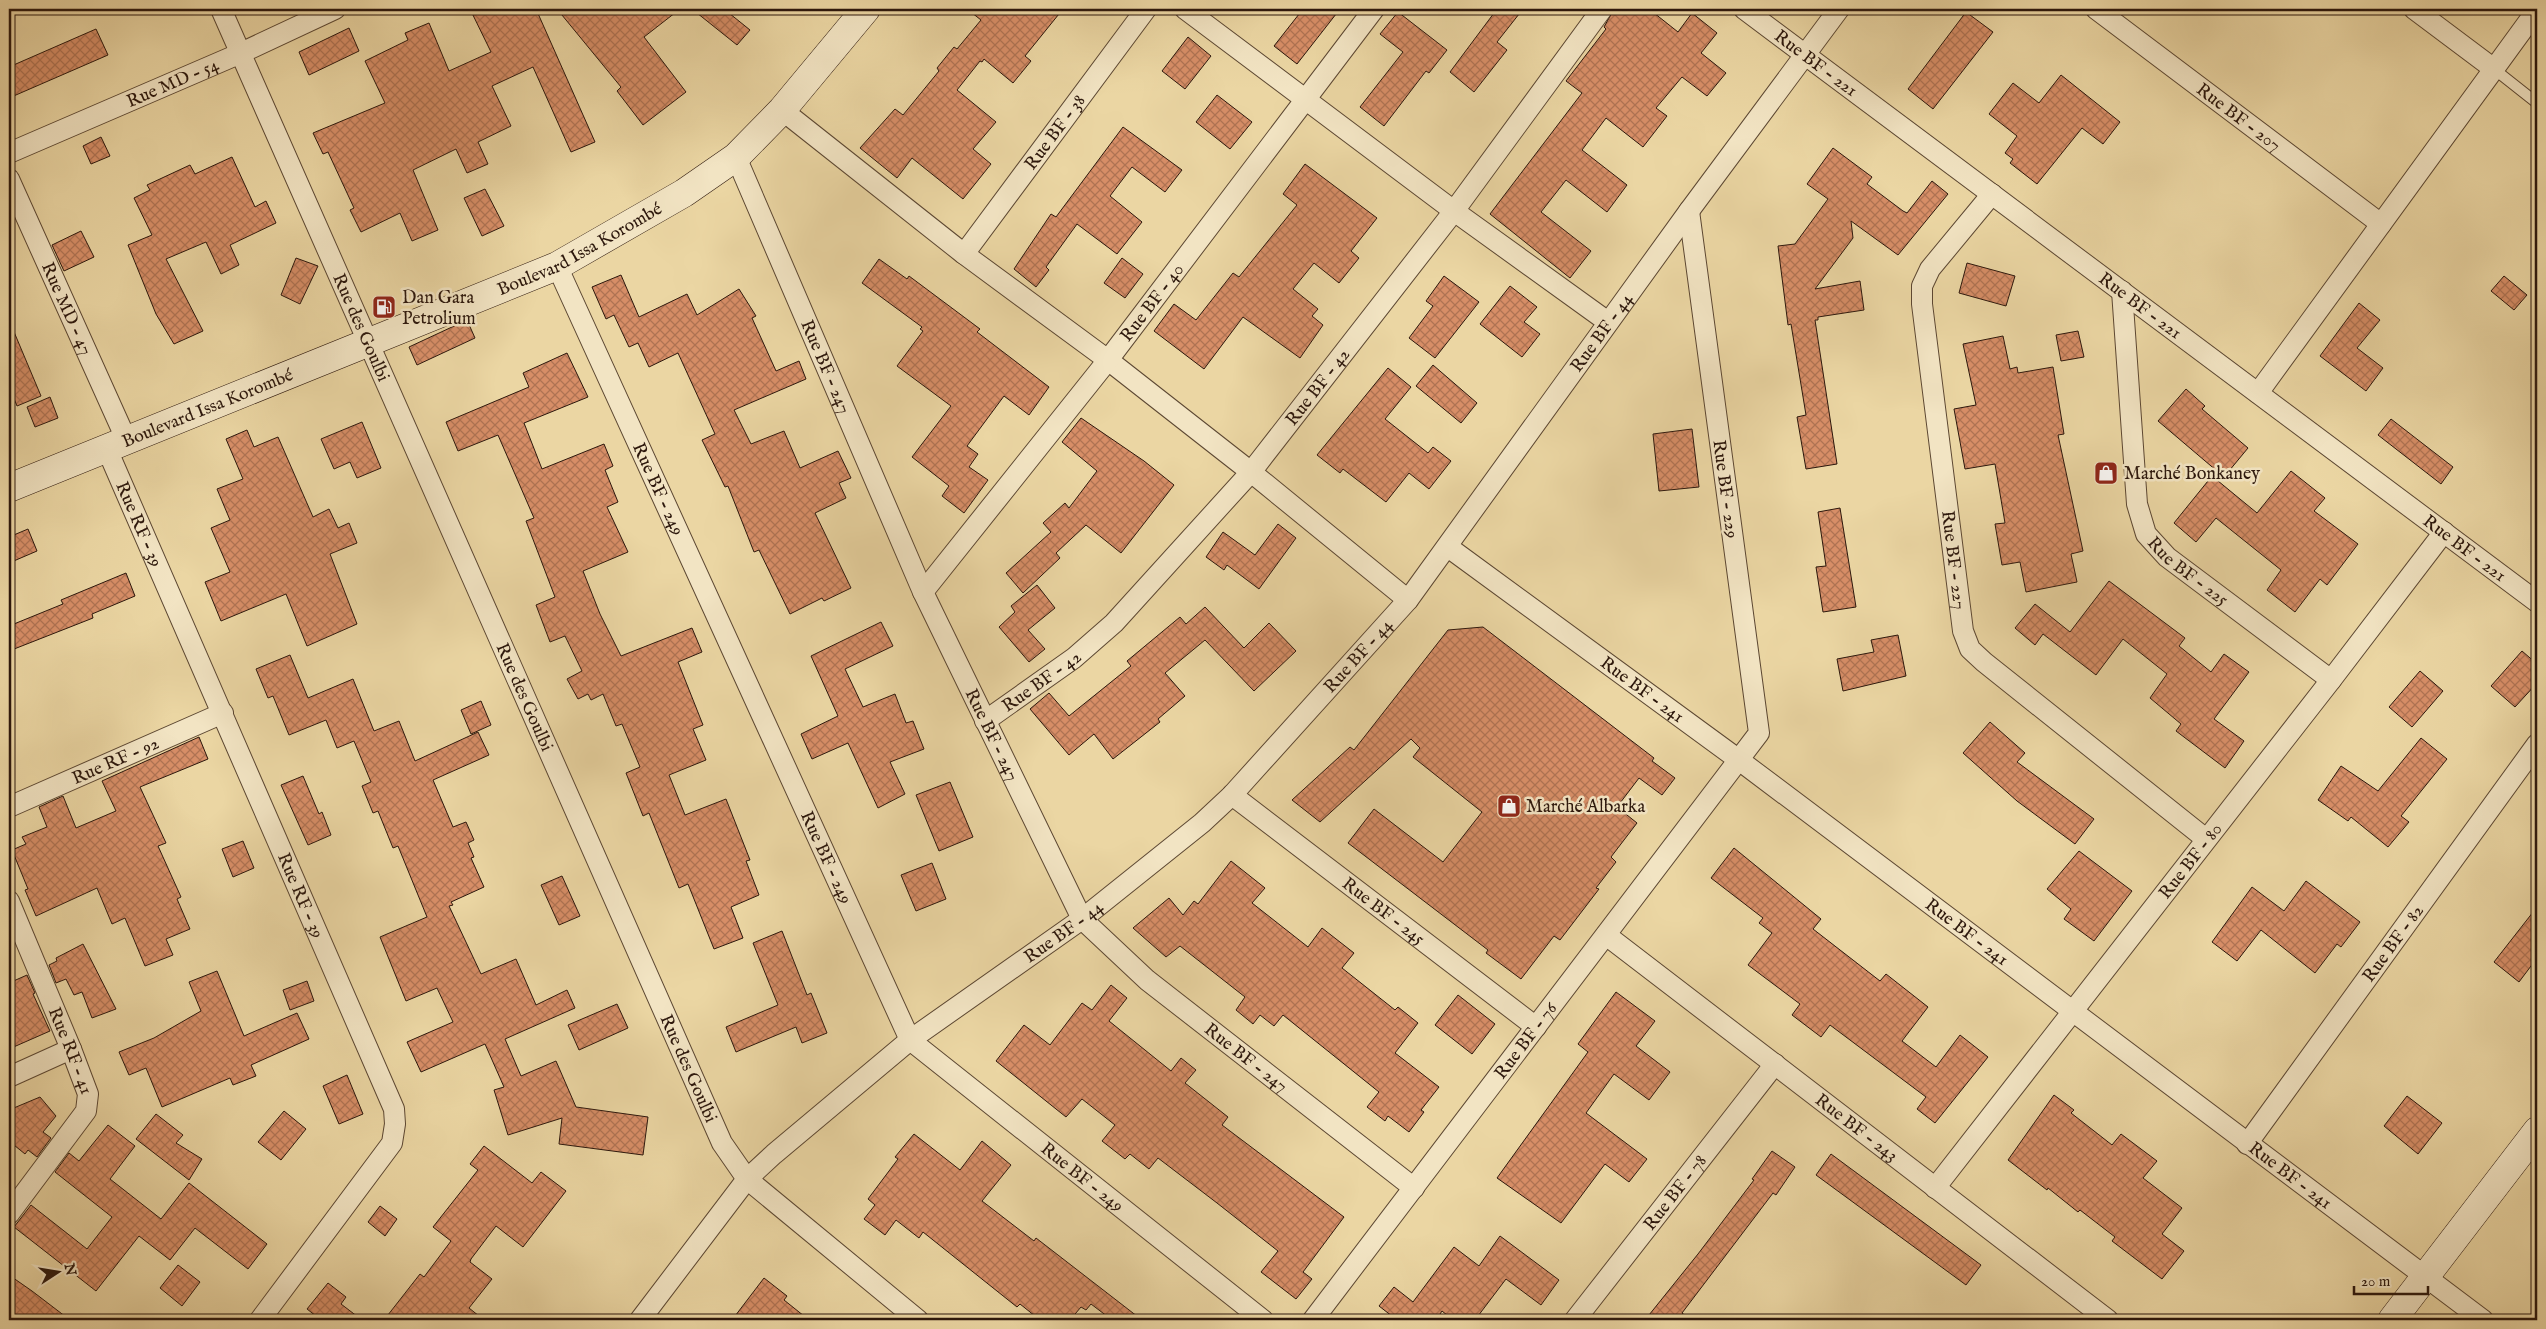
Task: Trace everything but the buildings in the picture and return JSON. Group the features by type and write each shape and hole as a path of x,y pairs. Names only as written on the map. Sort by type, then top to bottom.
{"street":[{"name":"Rue des Goulbi","path":"222,9 722,1143 747,1179 918,1320"},
{"name":"Rue MD - 54","path":"9,153 241,53 335,9"},
{"name":"Boulevard Issa Korombé","path":"9,488 116,443 557,266 684,193 736,157 782,110 866,9"},
{"name":"Rue BF - 38","path":"964,254 1146,9"},
{"path":"1185,9 1454,211 1608,322"},
{"name":"Rue BF - 40","path":"923,592 1108,360 1374,9"},
{"name":"Rue BF - 42","path":"985,721 1074,658 1114,623 1251,472 1454,211 1602,9"},
{"name":"Rue BF - 221","path":"1744,9 2537,602"},
{"name":"Rue BF - 44","path":"640,1320 747,1179 910,1040 1082,919 1202,823 1232,795 1408,600 1448,547 1608,322 1839,9"},
{"name":"Rue BF - 207","path":"2096,9 2382,224"},
{"path":"2414,9 2494,69"},
{"path":"2258,393 2537,10"},
{"path":"782,110 964,254 1108,360 1251,472 1408,600"},
{"name":"Rue BF - 247","path":"736,157 923,592 1082,919 1147,980 1414,1188"},
{"name":"Rue MD - 47","path":"9,179 116,443"},
{"name":"Rue BF - 227","path":"1992,194 1930,269 1922,286 1922,304 1963,630 1970,649 1984,662 2206,839"},
{"name":"Rue BF - 229","path":"1689,211 1759,733 1739,760"},
{"name":"Rue BF - 249","path":"557,266 910,1040 1263,1320"},
{"name":"Rue BF - 225","path":"2122,291 2137,504 2146,534 2167,557 2331,680"},
{"name":"Rue RF - 39","path":"116,443 223,714 388,1093 395,1124 392,1143 260,1320"},
{"name":"Rue BF - 80","path":"1935,1188 2444,532"},
{"name":"Rue BF - 241","path":"1448,547 1739,760 2071,1012 2483,1320"},
{"name":"Rue RF - 92","path":"9,807 223,714"},
{"name":"Rue BF - 82","path":"2247,1144 2537,744"},
{"name":"Rue BF - 76","path":"1313,1320 1739,760"},
{"name":"Rue BF - 245","path":"1232,795 1536,1027"},
{"name":"Rue RF - 41","path":"9,901 88,1094 86,1111 9,1214"},
{"name":"Rue BF - 243","path":"1606,935 2105,1319"},
{"path":"9,1077 71,1050"},
{"name":"Rue BF - 78","path":"1575,1320 1775,1064"},
{"path":"2392,1320 2537,1131"}],"lane":[{"path":"2494,69 2537,103"}],"place":[{"name":"Dan Gara Petrolium","path":"384,307"},
{"name":"Marché Bonkaney","path":"2106,473"},
{"name":"Marché Albarka","path":"1509,806"}]}
